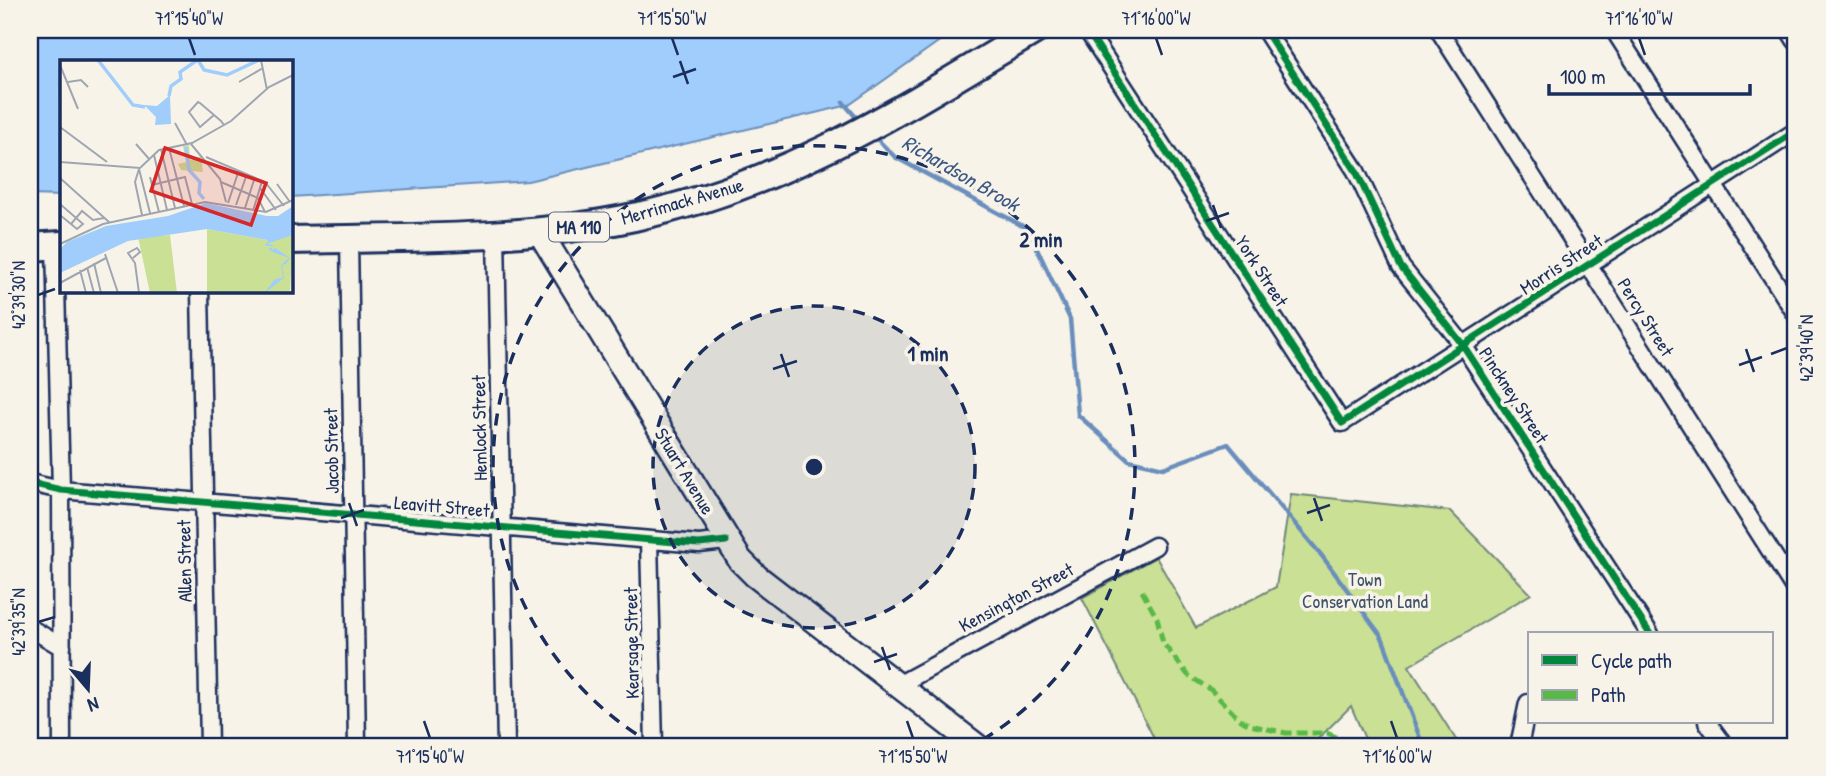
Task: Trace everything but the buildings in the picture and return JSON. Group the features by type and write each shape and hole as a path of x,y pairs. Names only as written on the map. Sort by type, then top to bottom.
{"main road":[{"name":"Merrimack Avenue","path":"292,240 539,231 635,217 712,196 853,138 1035,30"}],"street":[{"name":"York Street","path":"1087,30 1342,423"},
{"name":"Pinckney Street","path":"1265,30 1356,171 1401,267 1463,345 1649,632"},
{"name":"Percy Street","path":"1439,30 1796,591"},
{"path":"1614,30 1796,314"},
{"path":"1789,30 1796,41"},
{"name":"Morris Street","path":"1342,423 1796,131"},
{"name":"Stuart Avenue","path":"539,231 726,541 756,576 977,746"},
{"name":"Hemlock Street","path":"496,234 506,746"},
{"name":"Jacob Street","path":"349,239 356,746"},
{"path":"49,246 61,490 62,746"},
{"name":"Allen Street","path":"200,292 209,746"},
{"name":"Leavitt Street","path":"30,483 61,490 649,540 699,544 726,541"},
{"name":"Kearsage Street","path":"649,540 654,746"},
{"name":"Kensington Street","path":"898,685 1155,546"},
{"path":"30,628 62,647"},
{"path":"1519,746 1528,703"},
{"path":"1708,724 1725,746"}],"green space":[{"name":"Town Conservation Land","path":"1291,494 1450,511 1531,594 1409,666 1460,746 1368,746 1351,706 1311,746 1158,746 1082,598 1156,557 1196,628 1276,587"}],"water":[{"path":"30,30 955,30 849,105 528,181 292,197 292,60 60,60 60,196 30,195"}],"waterway":[{"name":"Richardson Brook","path":"843,102 860,122"},
{"name":"Richardson Brook","path":"874,136 895,157 1028,229 1070,319 1078,415 1129,460 1163,468 1228,444 1322,556 1382,637 1423,746"}],"marked path":[{"path":"1142,591 1157,618 1163,643 1188,675 1211,690 1239,719 1250,725 1286,733 1327,733 1358,746"}],"cycle path":[{"path":"1087,30 1342,423 1796,131"},
{"path":"1265,30 1356,171 1401,267 1463,345 1649,632"},
{"path":"30,483 61,490 699,544 726,541"}]}
